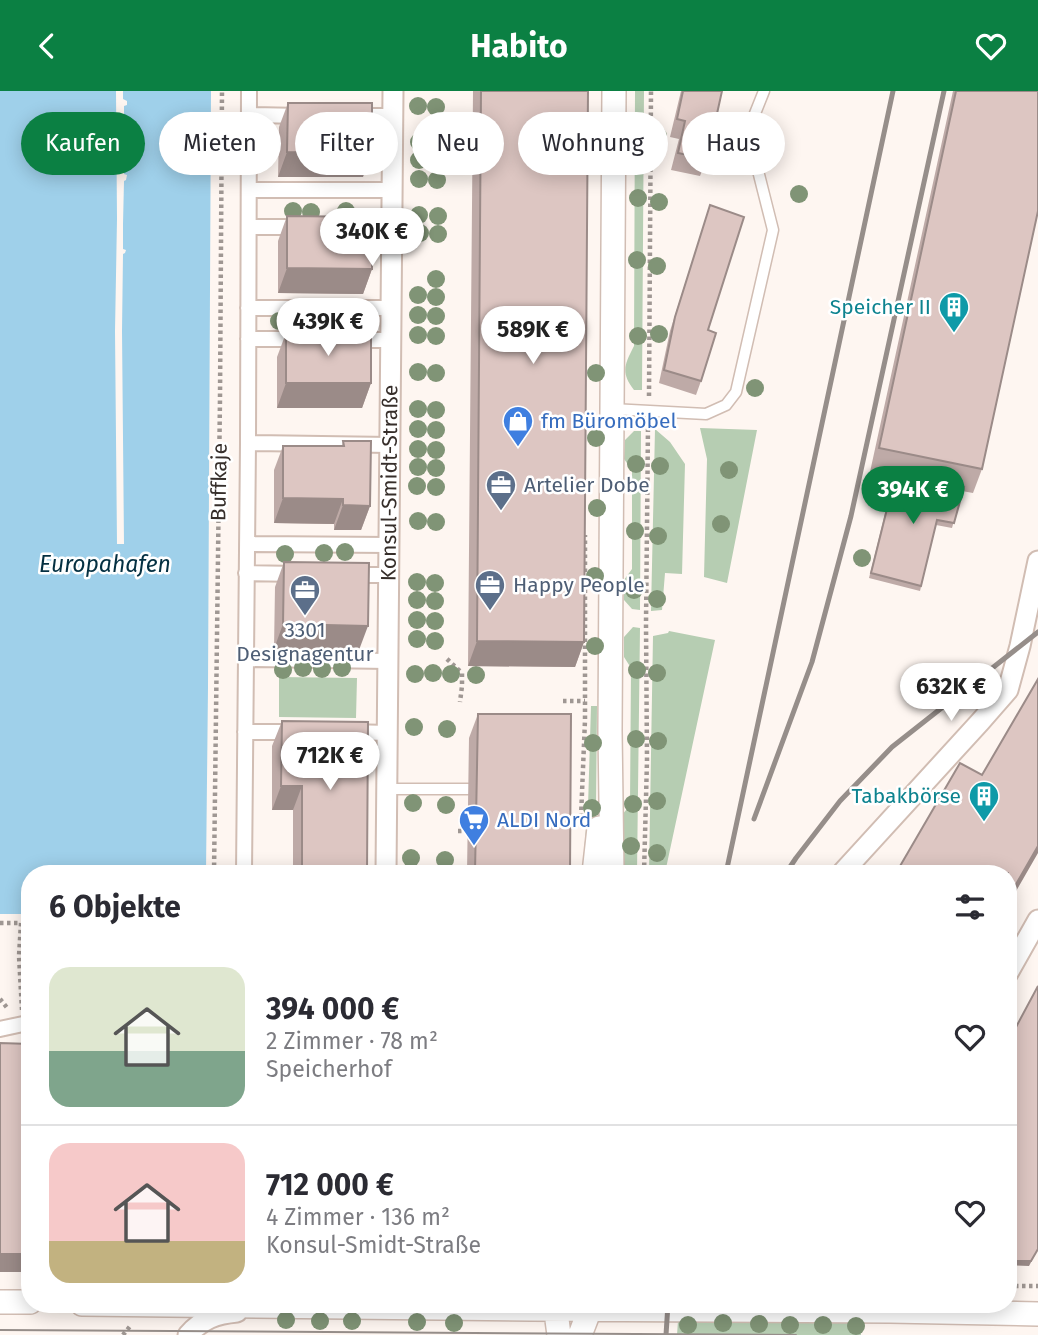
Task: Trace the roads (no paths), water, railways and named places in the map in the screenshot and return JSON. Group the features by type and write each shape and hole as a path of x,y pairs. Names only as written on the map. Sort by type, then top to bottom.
{"street":[{"name":"Buffkaje","path":"249,91 249,112"},
{"name":"Konsul-Smidt-Straße","path":"393,91 393,112"},
{"path":"612,865 610,731 614,91"},
{"name":"Buffkaje","path":"244,865 249,175"},
{"name":"Konsul-Smidt-Straße","path":"386,865 393,175"},
{"path":"249,190 393,190"},
{"path":"249,227 314,227"},
{"path":"340,227 392,228"},
{"path":"248,308 392,308"},
{"path":"248,339 313,339"},
{"path":"339,339 391,340"},
{"path":"248,443 390,445"},
{"path":"247,544 389,545"},
{"path":"849,865 1008,689 1038,561"},
{"path":"246,573 311,574"},
{"path":"337,575 389,575"},
{"path":"246,659 388,661"},
{"path":"595,865 610,731"},
{"path":"245,732 310,732"},
{"path":"336,732 387,733"},
{"path":"1017,957 1038,920"},
{"path":"0,1029 21,1024"},
{"path":"0,1302 21,1303"},
{"path":"188,1335 199,1323 219,1314 231,1313"},
{"path":"556,1313 559,1335"},
{"path":"580,1335 588,1313"},
{"path":"898,1313 922,1317 941,1313"},
{"path":"1009,1313 1038,1314"}],"lane":[{"path":"611,409 706,414 726,405 736,392 773,230 748,131 764,91"},
{"path":"387,789 468,789"}],"water":[{"name":"Europahafen","path":"0,91 211,91 211,112 159,112 159,175 211,175 206,865 21,865 21,914 0,914"}],"tram line":[{"path":"0,1330 796,1335"}],"railway":[{"path":"728,865 893,91"},
{"path":"754,819 812,662 851,516 944,91"},
{"path":"791,865 840,801 892,747 1038,632"},
{"path":"666,1335 667,1313"}],"place":[{"name":"Speicher II","path":"954,334"},
{"name":"fm Büromöbel","path":"518,448"},
{"name":"Artelier Dobe","path":"501,512"},
{"name":"Happy People","path":"490,612"},
{"name":"3301 Designagentur","path":"305,617"},
{"name":"Tabakbörse","path":"984,823"},
{"name":"ALDI Nord","path":"474,847"}]}
